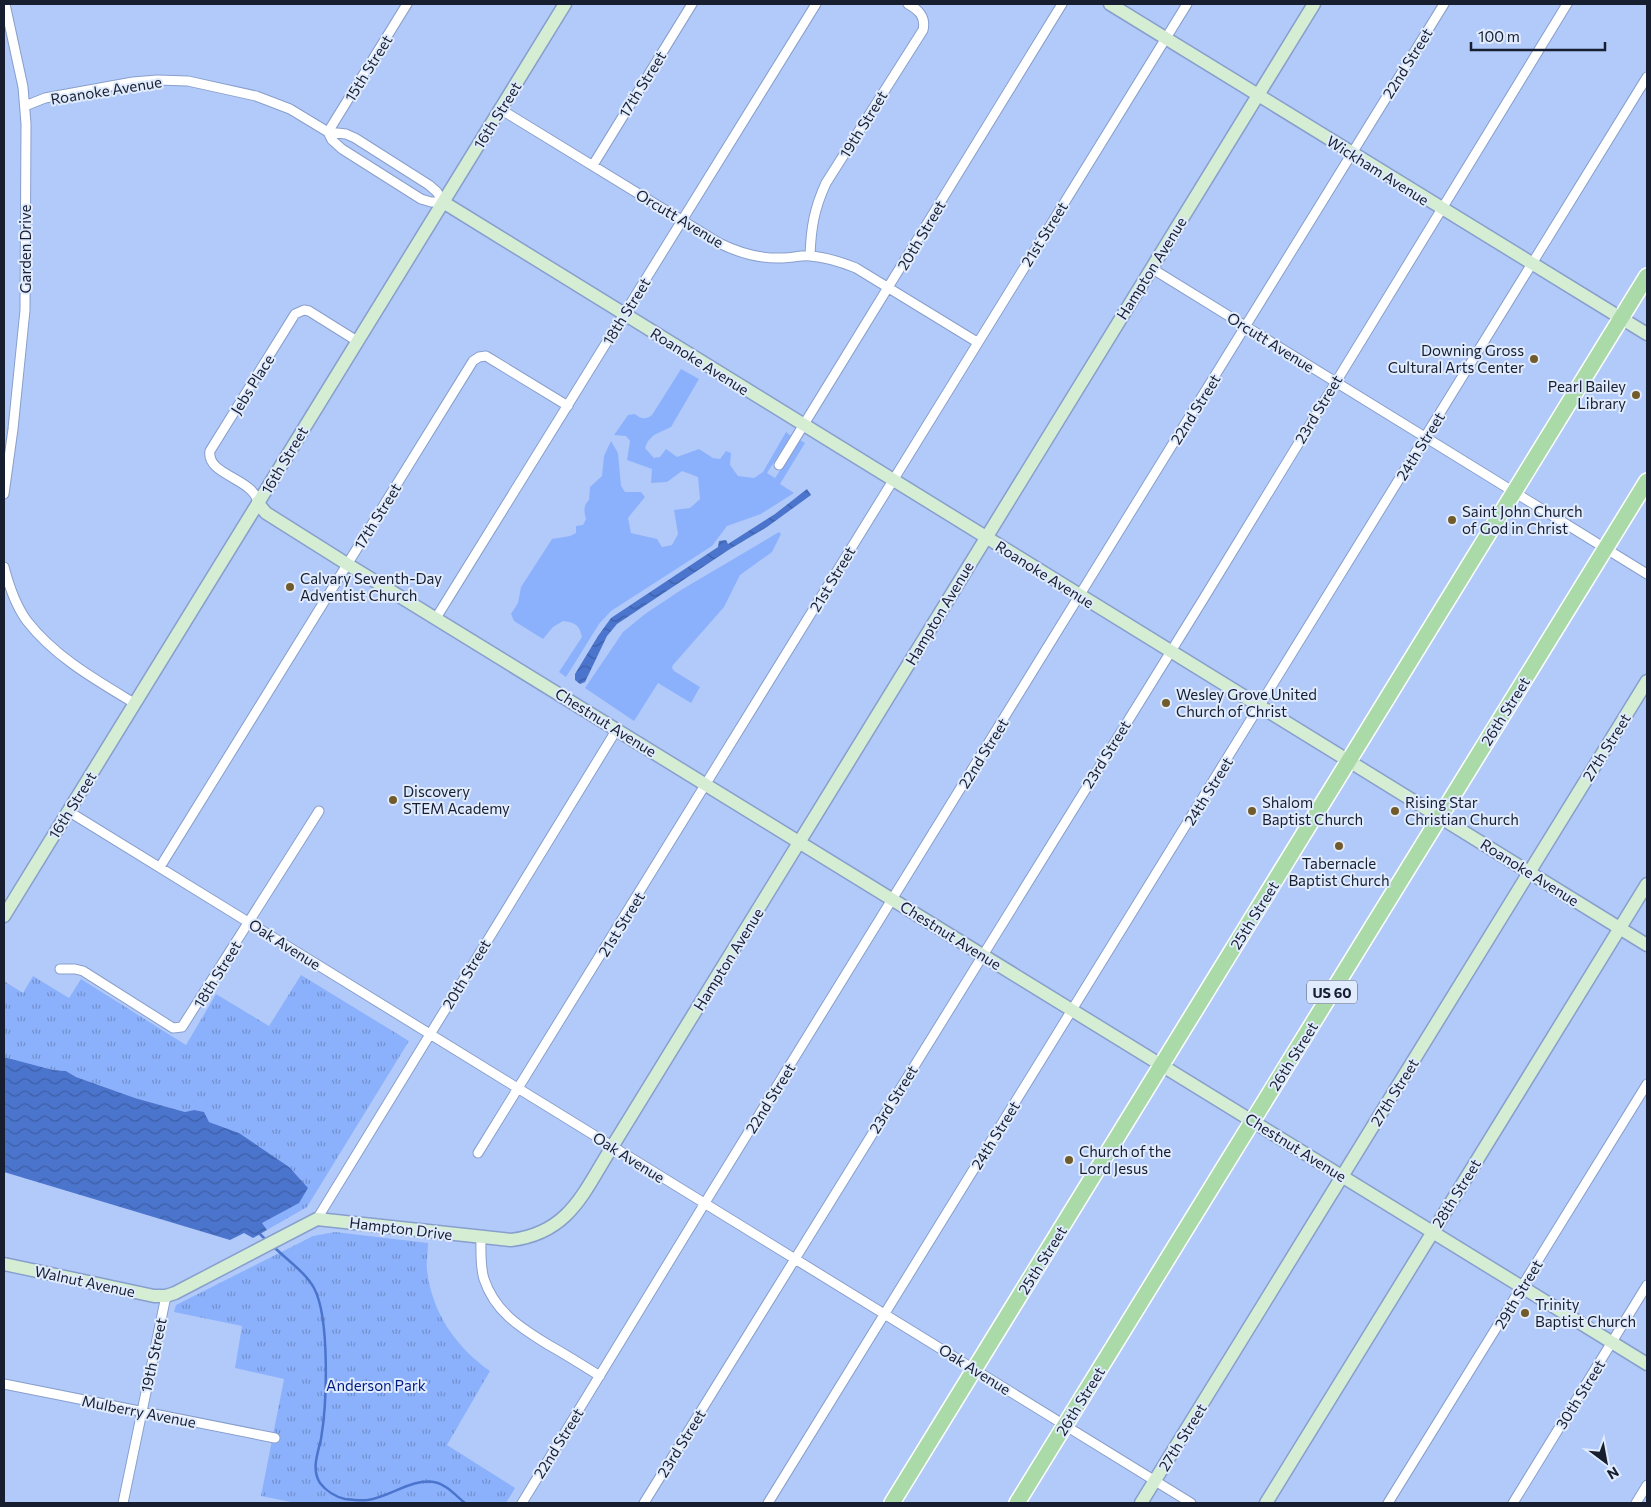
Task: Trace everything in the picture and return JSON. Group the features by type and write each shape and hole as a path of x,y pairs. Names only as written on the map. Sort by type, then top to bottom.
{"main road":[{"name":"25th Street","path":"892,1503 1647,276"},
{"name":"26th Street","path":"1017,1503 1647,481"}],"street":[{"name":"Garden Drive","path":"4,494 13,429 25,310 25,106 23,87 5,4"},
{"name":"15th Street","path":"328,132 407,4"},
{"name":"16th Street","path":"4,916 565,4"},
{"name":"17th Street","path":"593,165 692,4"},
{"name":"18th Street","path":"436,618 816,4"},
{"name":"19th Street","path":"810,256 814,215 826,183 923,30 923,18 919,11 908,4"},
{"name":"20th Street","path":"779,465 1062,4"},
{"name":"Wickham Avenue","path":"1110,4 1647,334"},
{"name":"21st Street","path":"478,1154 1187,4"},
{"name":"Hampton Avenue","path":"612,1147 1314,4"},
{"name":"22nd Street","path":"522,1503 1444,4"},
{"name":"23rd Street","path":"644,1503 1567,4"},
{"name":"24th Street","path":"768,1503 1647,78"},
{"name":"Roanoke Avenue","path":"25,106 45,98 132,82 156,80 188,81 256,96 290,109 328,132 338,132 355,138 429,185 437,192 443,202 1647,945"},
{"name":"Orcutt Avenue","path":"500,109 719,243 746,254 775,258 810,256 826,258 848,265 977,342"},
{"name":"Roanoke Avenue","path":"328,132 332,140 342,149 422,199 431,202 443,202"},
{"name":"Orcutt Avenue","path":"1151,268 1647,574"},
{"name":"Jebs Place","path":"258,502 254,491 213,465 209,457 210,451 295,314 299,311 309,311 357,341"},
{"name":"17th Street","path":"160,867 478,354 486,356 568,406"},
{"name":"Chestnut Avenue","path":"258,502 266,513 348,564 1647,1364"},
{"path":"4,568 10,590 27,621 50,645 84,673 134,703"},
{"name":"27th Street","path":"1141,1503 1647,681"},
{"name":"20th Street","path":"317,1219 617,729"},
{"name":"Oak Avenue","path":"68,811 1191,1503"},
{"name":"18th Street","path":"60,969 75,968 83,971 173,1028 182,1027 319,811"},
{"name":"28th Street","path":"1266,1503 1647,884"},
{"name":"29th Street","path":"1388,1503 1647,1084"},
{"name":"Hampton Drive","path":"317,1219 512,1240 522,1238 534,1235 555,1225 566,1217 612,1147"},
{"path":"166,1296 317,1219"},
{"path":"481,1237 481,1265 484,1278 488,1290 501,1310 516,1324 600,1376"},
{"name":"Walnut Avenue","path":"4,1264 154,1296 166,1296"},
{"name":"30th Street","path":"1513,1503 1647,1285"},
{"name":"19th Street","path":"122,1503 166,1296"},
{"name":"Mulberry Avenue","path":"4,1384 275,1438"},
{"path":"1636,1503 1647,1485"}],"green space":[{"path":"681,369 699,379 671,427 654,435 648,441 645,448 654,458 660,457 666,449 677,457 699,449 713,458 720,459 726,451 731,453 730,465 738,476 754,478 763,472 786,432 791,436 767,473 775,478 800,440 805,443 780,484 794,493 761,514 727,526 712,546 611,611 599,624 566,677 559,672 582,637 578,627 563,621 553,627 543,639 514,621 511,614 518,603 521,587 552,539 570,536 576,533 576,526 583,525 586,519 584,509 589,500 590,487 602,476 604,456 611,441 618,453 621,486 625,492 641,492 645,497 628,518 631,533 657,539 662,547 672,545 678,534 674,510 690,508 700,499 698,477 682,471 667,482 651,483 652,469 627,460 630,441 626,436 614,435 628,415 635,414 639,417 647,418 652,415"},
{"path":"779,532 781,534 772,552 740,575 724,607 673,665 674,671 700,687 691,703 658,683 634,721 585,688 623,632 645,614 681,590"},
{"path":"301,975 409,1041 307,1207 267,1230 261,1223 279,1213 239,1133 209,1122 194,1110 185,1112 135,1098 76,1077 66,1071 53,1070 4,1057 4,981 23,993 33,976 69,998 81,979 186,1045 216,994 269,1026"},
{"name":"Anderson Park","path":"335,1232 428,1243 427,1270 434,1301 440,1315 456,1340 490,1371 447,1445 515,1488 506,1503 296,1503 261,1496 284,1379 235,1368 242,1326 174,1312 176,1305 313,1236"}],"water":[{"path":"807,489 811,495 767,527 730,549 617,624 607,636 585,682 580,684 575,680 575,674 611,618 718,547 719,541 726,540 728,544 775,514"},
{"path":"4,1057 53,1070 66,1071 76,1077 135,1098 185,1112 194,1110 204,1112 209,1122 239,1133 289,1167 308,1188 299,1203 262,1223 267,1230 253,1238 244,1233 230,1240 4,1172"}],"waterway":[{"path":"260,1234 266,1240"},
{"path":"274,1247 301,1271 310,1282 319,1302 323,1319 326,1384 323,1424 316,1467 317,1478 320,1483 338,1497 368,1500 409,1485 434,1482 447,1488 465,1503"}],"place":[{"name":"Downing Gross Cultural Arts Center","path":"1534,359"},
{"name":"Pearl Bailey Library","path":"1636,395"},
{"name":"Saint John Church of God in Christ","path":"1452,520"},
{"name":"Calvary Seventh-Day Adventist Church","path":"290,587"},
{"name":"Wesley Grove United Church of Christ","path":"1166,703"},
{"name":"Discovery STEM Academy","path":"393,800"},
{"name":"Shalom Baptist Church","path":"1252,811"},
{"name":"Rising Star Christian Church","path":"1395,811"},
{"name":"Tabernacle Baptist Church","path":"1339,846"},
{"name":"Church of the Lord Jesus","path":"1069,1160"},
{"name":"Trinity Baptist Church","path":"1525,1313"}]}
